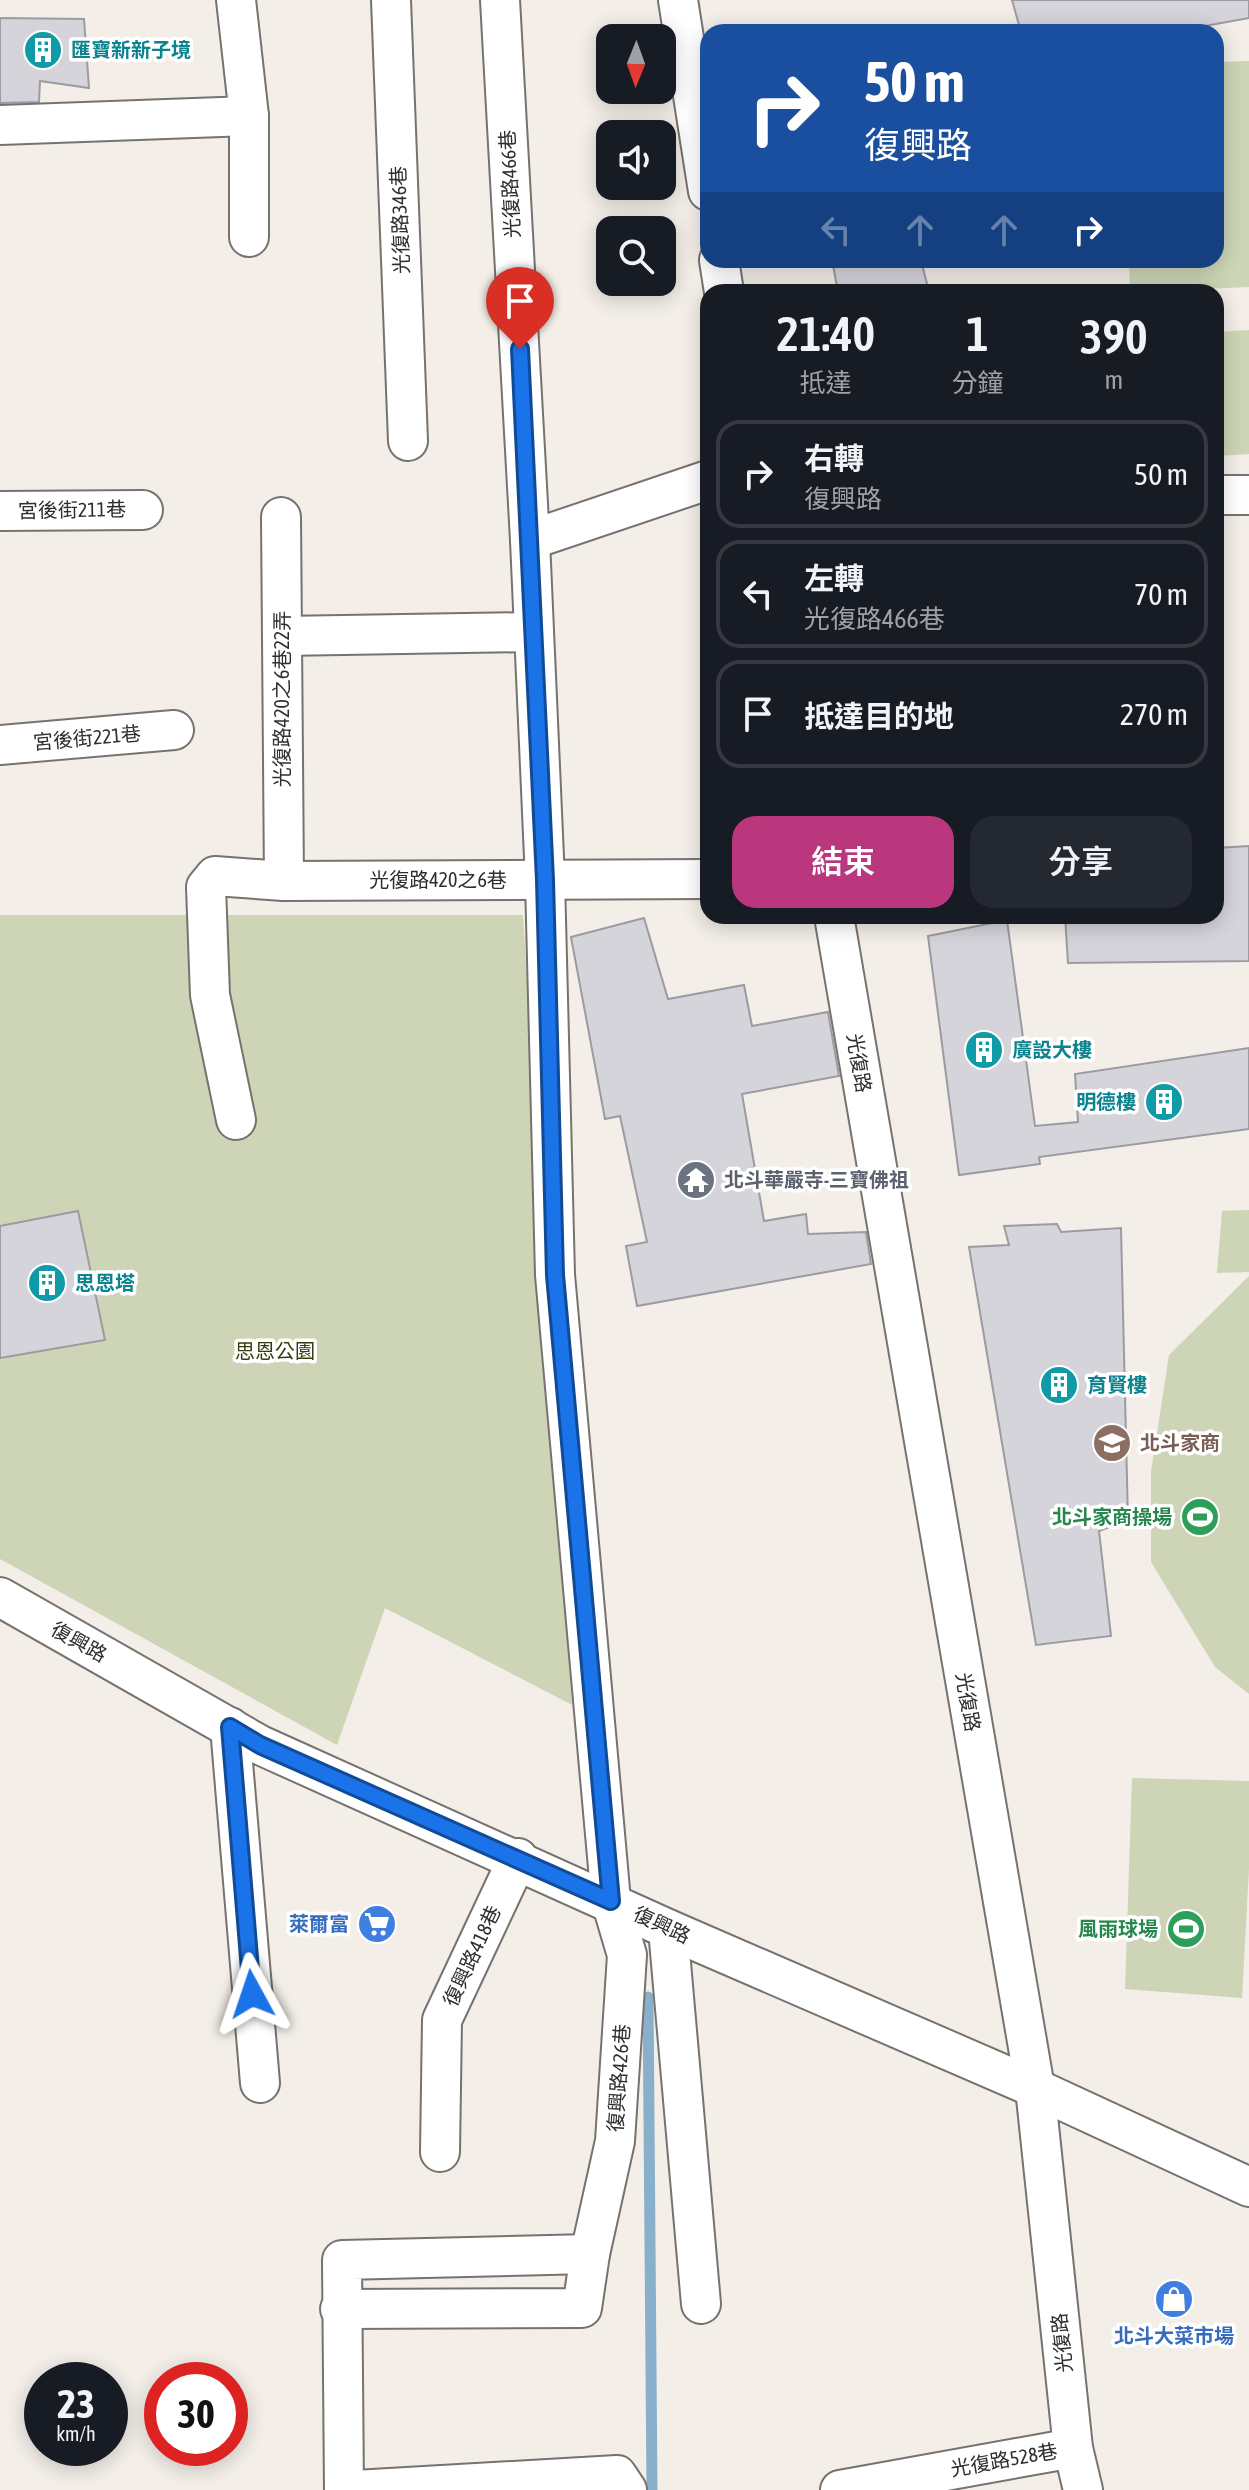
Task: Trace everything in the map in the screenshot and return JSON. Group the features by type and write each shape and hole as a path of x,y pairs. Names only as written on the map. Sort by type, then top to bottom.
{"street":[{"path":"236,0 249,116 249,237"},
{"name":"光復路346巷","path":"391,0 408,441"},
{"name":"光復路466巷","path":"500,0 545,880 555,1275 611,1901"},
{"path":"678,0 700,140"},
{"path":"0,125 249,116"},
{"path":"530,540 700,483"},
{"path":"1224,495 1249,495"},
{"name":"宮後街211巷","path":"0,511 143,510"},
{"name":"光復路420之6巷22弄","path":"281,517 284,881"},
{"path":"282,636 532,632"},
{"name":"宮後街221巷","path":"0,745 174,730"},
{"name":"光復路420之6巷","path":"236,1120 210,995 206,887 215,876 284,881 700,879"},
{"name":"光復路","path":"835,924 1035,2088 1073,2448 1083,2490"},
{"name":"復興路","path":"0,1597 260,1745 518,1858 668,1929 1035,2088 1249,2187"},
{"path":"230,1727 260,2083"},
{"name":"復興路418巷","path":"440,2152 442,2020 518,1858"},
{"name":"復興路426巷","path":"340,2309 582,2308 590,2254 615,2141 627,1955 611,1901"},
{"path":"668,1929 701,2304"},
{"path":"344,2490 340,2309 342,2260 590,2254"},
{"name":"光復路528巷","path":"840,2490 1073,2448"},
{"path":"355,2490 617,2475 627,2490"}],"green space":[{"path":"1249,61 1249,287 1130,284 1129,268 1224,268 1224,62"},
{"path":"1249,330 1249,454 1224,456 1224,332"},
{"name":"思恩公園","path":"0,915 523,915 572,1705 385,1608 337,1745 0,1559"},
{"path":"1249,1210 1249,1272 1217,1273 1222,1211"},
{"name":"北斗家商操場","path":"1249,1276 1249,1694 1215,1667 1151,1562 1151,1472 1169,1355"},
{"name":"風雨球場","path":"1132,1778 1249,1781 1249,1869 1242,1998 1125,1989"}],"building":[{"path":"1012,0 1249,0 1249,18 1216,24 1019,24"},
{"name":"匯寶新新子境","path":"0,18 84,19 89,88 40,81 39,102 0,103"},
{"path":"834,268 923,268 927,284 836,284"},
{"path":"1249,846 1249,961 1068,963 1066,924 1224,924 1224,848"},
{"path":"644,918 668,999 744,985 752,1026 828,1012 839,1076 742,1094 764,1221 806,1214 808,1234 866,1232 871,1264 637,1306 626,1246 647,1242 620,1116 605,1119 571,937"},
{"path":"987,924 1008,924 1035,1126 1078,1122 1075,1074 1249,1048 1249,1129 1039,1157 1040,1164 959,1175 928,936"},
{"name":"思恩塔","path":"78,1211 105,1340 0,1358 0,1226"},
{"name":"育賢樓","path":"1057,1224 1061,1232 1121,1228 1128,1520 1099,1531 1111,1636 1036,1645 969,1247 1009,1245 1004,1226"}],"waterway":[{"path":"648,1997 652,2490"}],"place":[{"name":"匯寶新新子境","path":"43,50"},
{"name":"廣設大樓","path":"984,1050"},
{"name":"明德樓","path":"1164,1102"},
{"name":"北斗華嚴寺-三寶佛祖","path":"696,1180"},
{"name":"思恩塔","path":"47,1283"},
{"name":"育賢樓","path":"1059,1385"},
{"name":"北斗家商","path":"1112,1443"},
{"name":"北斗家商操場","path":"1200,1517"},
{"name":"萊爾富","path":"377,1924"},
{"name":"風雨球場","path":"1186,1929"},
{"name":"北斗大菜市場","path":"1174,2299"}],"route":[{"path":"252,1994 230,1727 260,1745 611,1901 555,1275 545,880 520,349"}]}
